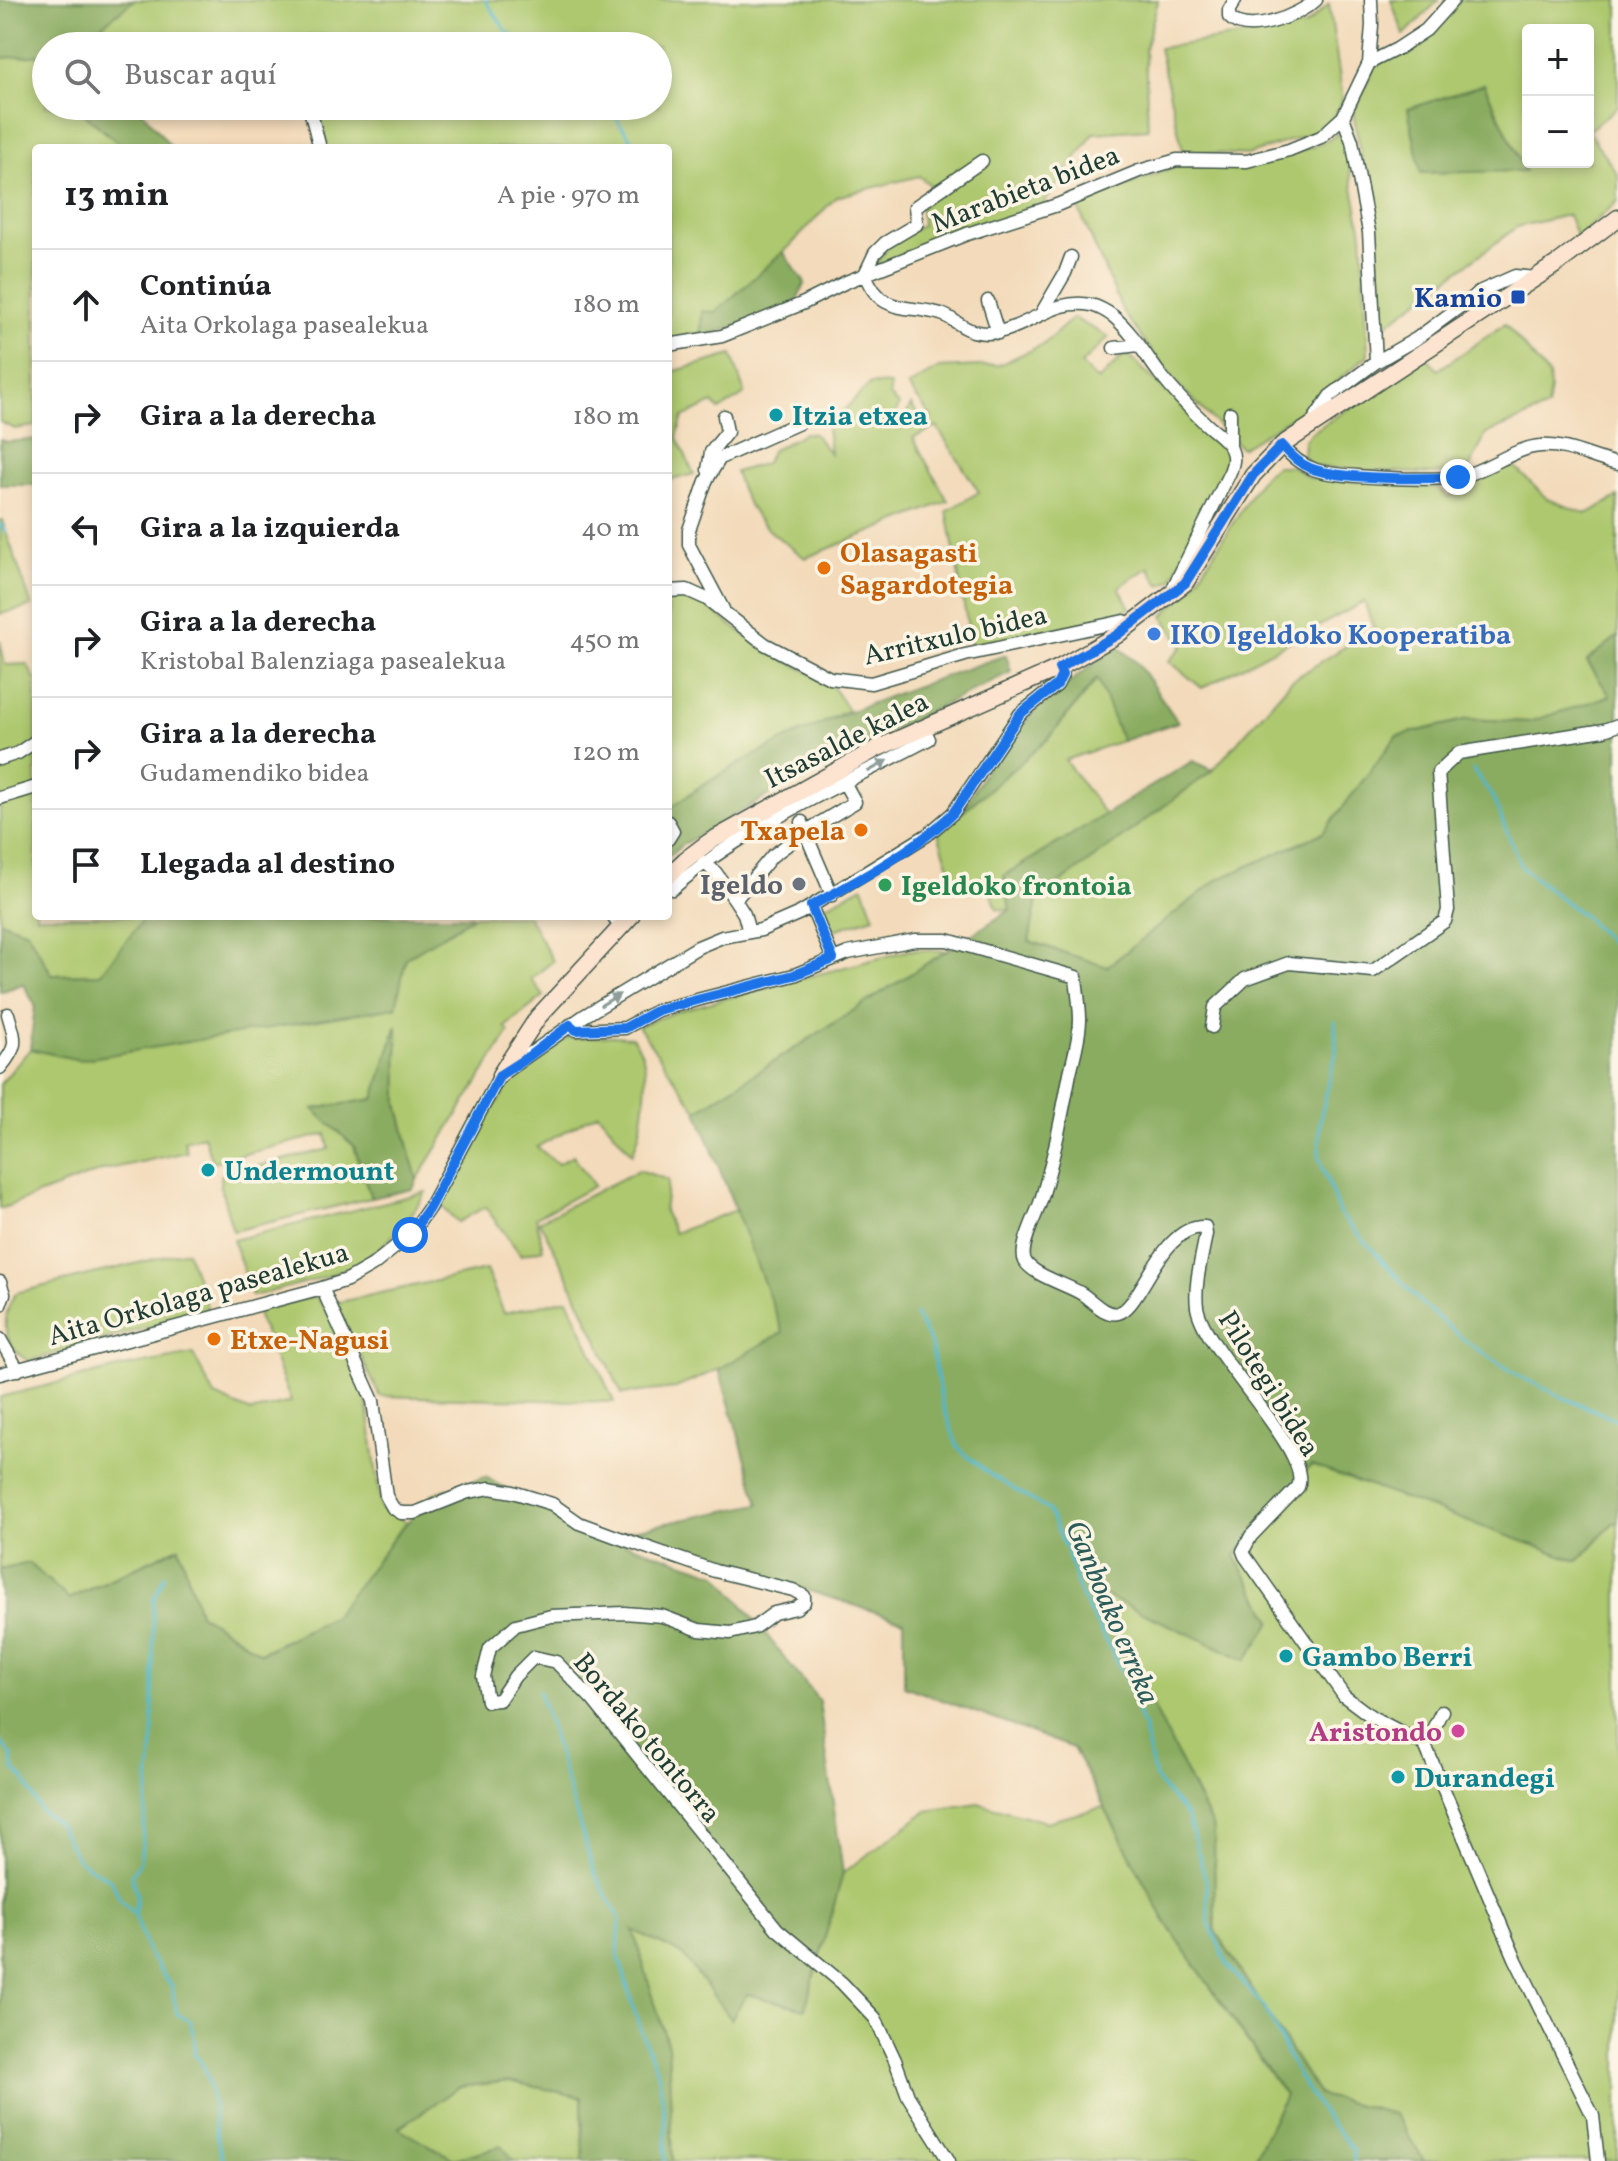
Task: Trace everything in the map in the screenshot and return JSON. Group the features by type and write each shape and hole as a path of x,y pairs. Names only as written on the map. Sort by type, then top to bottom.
{"street":[{"path":"1235,0 1229,17 1235,23 1244,25 1294,15 1316,0"},
{"name":"Marabieta bidea","path":"672,344 722,336 812,300 865,274 967,234 1057,205 1139,171 1177,160 1247,161 1289,150 1321,137 1343,117 1369,63 1371,0"},
{"path":"1369,63 1426,30 1453,0"},
{"path":"1343,117 1352,141 1369,232 1376,362"},
{"path":"313,120 319,144"},
{"path":"982,161 915,207 917,224 885,243 875,253 865,274 879,298 889,305 949,317 954,324 975,332 998,333 1013,330 1058,308 1088,304 1111,314 1192,411 1230,446"},
{"name":"Itsasalde kalea","path":"672,872 709,842 876,749 1059,668 1132,624 1185,583 1253,475 1282,445 1536,278 1618,218"},
{"path":"1040,316 1071,257"},
{"path":"1311,424 1330,396 1481,291 1515,276 1536,278"},
{"path":"988,301 998,333"},
{"path":"1114,348 1138,345"},
{"path":"1169,595 1230,472 1234,456 1230,446 1230,413"},
{"path":"724,416 727,432 711,452 706,481 689,530 689,545 725,613"},
{"path":"706,481 720,458 799,423"},
{"path":"1282,445 1291,456 1324,473 1458,477 1536,446 1560,446 1617,466"},
{"name":"Arritxulo bidea","path":"672,591 687,590 707,599 765,644 830,678 871,683 965,655 1124,621 1132,624"},
{"name":"Aita Orkolaga pasealekua","path":"0,1374 322,1288 347,1280 373,1265 410,1235 429,1208 500,1075 570,1025 698,947 722,937 771,926 832,895 927,835 953,813 1020,714 1057,685 1062,675 1059,668"},
{"path":"1212,1027 1215,1007 1245,979 1289,963 1373,971 1445,921 1448,910 1438,772 1459,753 1604,730 1618,725"},
{"path":"672,889 704,862 801,805 929,739 923,727"},
{"path":"0,759 32,744"},
{"path":"735,900 772,856 804,827 855,802 845,784"},
{"path":"0,798 32,788"},
{"path":"804,827 832,895"},
{"path":"704,862 735,900 744,914 749,932"},
{"path":"570,1025 576,1030 625,1028 658,1010 794,975 833,959 811,906"},
{"path":"500,1075 538,1017 622,920"},
{"name":"Pilotegi bidea","path":"833,959 848,953 915,940 947,940 1076,977 1080,1022 1051,1166 1023,1257 1027,1264 1043,1275 1083,1294 1105,1312 1114,1314 1130,1308 1156,1261 1171,1246 1192,1230 1205,1227 1197,1310 1292,1453 1301,1479 1298,1487 1251,1536 1243,1551 1245,1556 1344,1696 1372,1717 1425,1745"},
{"path":"0,1068 15,1051 16,1045 8,1014"},
{"path":"538,1017 543,1031 552,1038"},
{"path":"0,1282 4,1294 0,1305"},
{"name":"Bordako tontorra","path":"322,1288 373,1401 386,1496 393,1508 401,1513 415,1513 468,1492 490,1488 513,1492 552,1504 579,1523 614,1536 715,1571 793,1590 804,1596 804,1602 796,1608 774,1613 755,1627 730,1633 699,1630 662,1616 624,1613 551,1616 516,1625 490,1648 483,1676 487,1701 499,1700 515,1676 534,1657 556,1662 593,1700 777,1929 842,1983 875,2018 908,2096 949,2161"},
{"path":"0,1339 18,1370"},
{"path":"1442,1711 1425,1745 1515,1958 1593,2116 1598,2161"}],"green space":[{"path":"0,0 134,0 100,27 106,32 32,32 32,56 0,58"},
{"path":"134,0 1158,0 1145,49 1148,129 1094,133 1043,205 874,267 889,245 922,225 921,209 934,188 919,176 836,197 789,247 716,312 702,312 701,338 672,342 672,144 326,144 320,120 672,120 672,32 105,32 99,27"},
{"path":"1391,0 1439,0 1404,35"},
{"path":"1460,0 1618,0 1618,106 1594,126 1594,24 1522,24 1522,168 1594,168 1594,140 1618,175 1618,201 1577,238 1568,215 1517,227 1380,329 1376,236 1353,113 1374,67 1427,35"},
{"path":"1329,4 1343,100 1333,118 1315,132 1247,155 1183,151 1159,48 1305,26"},
{"path":"32,56 32,120 91,120 119,144 32,144 32,427 15,429 0,422 0,58"},
{"path":"1484,84 1525,171 1421,173 1408,109"},
{"path":"91,120 149,120 169,144 119,144"},
{"path":"1342,131 1362,233 1368,355 1303,410 1241,448 1174,381 1123,312 1077,205 1177,166 1248,167 1320,144"},
{"path":"783,252 805,283 794,305 701,338 702,311 716,312"},
{"path":"1073,318 1109,337 1081,364 1098,381 1126,353 1227,450 1225,469 1172,580 1160,585 1149,567 1119,587 1130,608 1095,624 972,650 947,511 979,492 937,427 913,438 948,501 805,558 769,530 747,502 735,472 766,463 771,451 804,433 814,434 830,453 827,427 870,384 890,385 890,396 899,405 892,425 899,429 911,405 924,423 932,418 908,386 939,368 999,365 1044,344"},
{"path":"1505,324 1549,376 1547,408 1486,434 1469,469 1434,474 1328,468 1315,466 1303,457 1304,441 1311,433 1427,357 1438,370"},
{"path":"732,355 745,394 719,410 713,403 683,417 677,437 694,474 672,480 672,372"},
{"path":"0,439 6,442 32,439 32,485 0,485"},
{"path":"1510,462 1547,499 1587,514 1618,497 1618,636 1587,662 1611,696 1529,722 1469,719 1397,736 1323,833 1217,880 1107,967 1029,941 1037,900 1213,770 1291,681 1374,628 1364,602 1202,688 1169,661 1183,646 1163,616 1193,586 1262,477 1276,466 1291,466 1309,478 1438,488 1449,497 1475,478"},
{"path":"0,520 32,606 0,614"},
{"path":"685,596 704,605 766,651 829,682 848,710 704,783 672,807 672,597"},
{"path":"1618,636 1618,1523 1613,1523 1578,1561 1311,1465 1235,1556 1272,1621 1246,1660 1097,1592 1214,1830 1215,1931 1319,2095 1394,2114 1424,2161 1253,2161 1285,2095 1165,1921 1073,1748 904,1686 904,1621 623,1532 759,1504 719,1369 783,1332 697,1111 1010,910 1004,876 1193,761 1213,770 1037,900 1029,941 1107,967 1217,880 1323,833 1397,736 1469,719 1529,722 1610,696 1587,661"},
{"path":"0,640 5,665 27,664 32,673 32,920 143,920 101,974 52,975 27,931 0,921"},
{"path":"1117,646 1137,663 1178,722 1122,741 1097,678 1048,739 962,812 990,762 1041,704"},
{"path":"1006,655 1011,672 840,755 672,854 672,807 706,784 788,739"},
{"path":"1098,678 1122,741 1065,760 1105,815 1004,875 1011,910 997,909 986,878 956,888 938,833 1048,739"},
{"path":"863,886 874,917 831,931 823,907"},
{"path":"143,920 468,920 406,958 396,1007 79,1060 30,1049 35,1005 23,984 0,992 0,921 27,931 52,975 100,974"},
{"path":"468,920 530,920 553,961 531,979 544,996 505,1027 509,1032 417,1180 398,1104 396,1028 374,1099 314,1109 354,1146 371,1198 233,1231 220,1186 221,1175 329,1149 326,1134 212,1162 204,1136 184,1141 187,1152 104,1170 0,1209 0,1084 30,1049 80,1060 406,958"},
{"path":"910,950 946,951 697,1111 638,1026 678,1011"},
{"path":"397,1025 398,1104 417,1180 413,1189 371,1198 354,1146 313,1109 374,1099"},
{"path":"632,1037 644,1064 644,1105 632,1154 598,1113 537,1147 558,1164 573,1155 594,1186 536,1217 543,1249 521,1255 485,1207 458,1222 437,1202 509,1083 529,1064 566,1038"},
{"path":"639,1170 668,1180 664,1211 674,1233 736,1210 784,1332 719,1369 676,1388 622,1394 539,1221"},
{"path":"426,1192 409,1218 373,1253 331,1275 252,1296 233,1240"},
{"path":"187,1251 208,1310 29,1361 13,1348 6,1321 7,1311 16,1293"},
{"path":"486,1270 504,1313 568,1299 614,1402 380,1396 335,1303"},
{"path":"315,1296 331,1316 367,1400 381,1509 407,1522 334,1616 260,1653 199,1613 179,1547 68,1599 29,1563 0,1570 0,1397 118,1368 193,1354 215,1396 251,1412 291,1402 256,1311"},
{"path":"1311,1465 1578,1561 1613,1523 1618,1523 1618,2161 1424,2161 1394,2114 1319,2095 1215,1931 1214,1830 1096,1591 1246,1660 1272,1621 1235,1556"},
{"path":"485,1477 577,1527 718,1574 819,1701 843,1873 805,2009 747,1994 731,2019 683,1955 633,1930 668,2046 673,2161 583,2161 582,2097 509,2081 459,2087 399,2128 454,2159 502,2146 514,2161 0,2161 0,1570 29,1563 69,1599 179,1547 199,1613 261,1653 334,1616 395,1536 432,1494"},
{"path":"978,1803 1046,1822 1104,1807 1165,1921 1285,2096 1253,2161 673,2161 668,2046 632,1929 683,1955 731,2019 747,1994 804,2008 843,1873 927,1811"},
{"path":"509,2081 582,2097 583,2161 514,2161 502,2146 454,2160 398,2128 459,2087"}],"waterway":[{"path":"485,0 508,32"},
{"path":"617,120 635,144"},
{"path":"0,524 6,533"},
{"path":"1473,770 1492,796 1522,868 1585,917 1618,950"},
{"path":"1335,1021 1336,1052 1320,1120 1319,1157 1339,1213 1422,1304 1468,1343 1519,1376 1618,1420"},
{"name":"Ganboako erreka","path":"915,1314 931,1344 942,1403 958,1448 988,1473 1048,1510 1067,1552 1081,1596 1124,1674 1144,1729 1155,1778 1188,1818 1206,1880 1209,1923 1228,1966 1265,2008 1296,2072 1323,2114 1353,2150 1354,2161"},
{"path":"135,1912 137,1895 131,1875 140,1862 153,1744 153,1601 165,1575"},
{"path":"539,1691 594,1872 620,1919 618,1954 639,2026 659,2076 666,2126 665,2161"},
{"path":"0,1741 12,1756 14,1770 24,1779 40,1810 58,1824 78,1860 112,1881 120,1899 135,1915 149,1955 172,1987 177,2014 190,2021 195,2042 194,2054 207,2075 216,2133 224,2161"}],"place":[{"name":"Kamio","path":"1518,297"},
{"name":"Itzia etxea","path":"776,415"},
{"name":"Olasagasti Sagardotegia","path":"824,568"},
{"name":"IKO Igeldoko Kooperatiba","path":"1154,634"},
{"name":"Txapela","path":"861,830"},
{"name":"Igeldo","path":"799,884"},
{"name":"Igeldoko frontoia","path":"885,885"},
{"name":"Undermount","path":"208,1170"},
{"name":"Etxe-Nagusi","path":"214,1339"},
{"name":"Gambo Berri","path":"1286,1656"},
{"name":"Aristondo","path":"1458,1731"},
{"name":"Durandegi","path":"1398,1777"}],"route":[{"path":"410,1235 429,1208 500,1075 570,1025 576,1030 625,1028 658,1010 794,975 833,959 811,906 942,824 953,813 1020,714 1061,680 1059,668 1117,635 1185,583 1253,475 1282,445 1302,464 1324,473 1458,477"}]}
